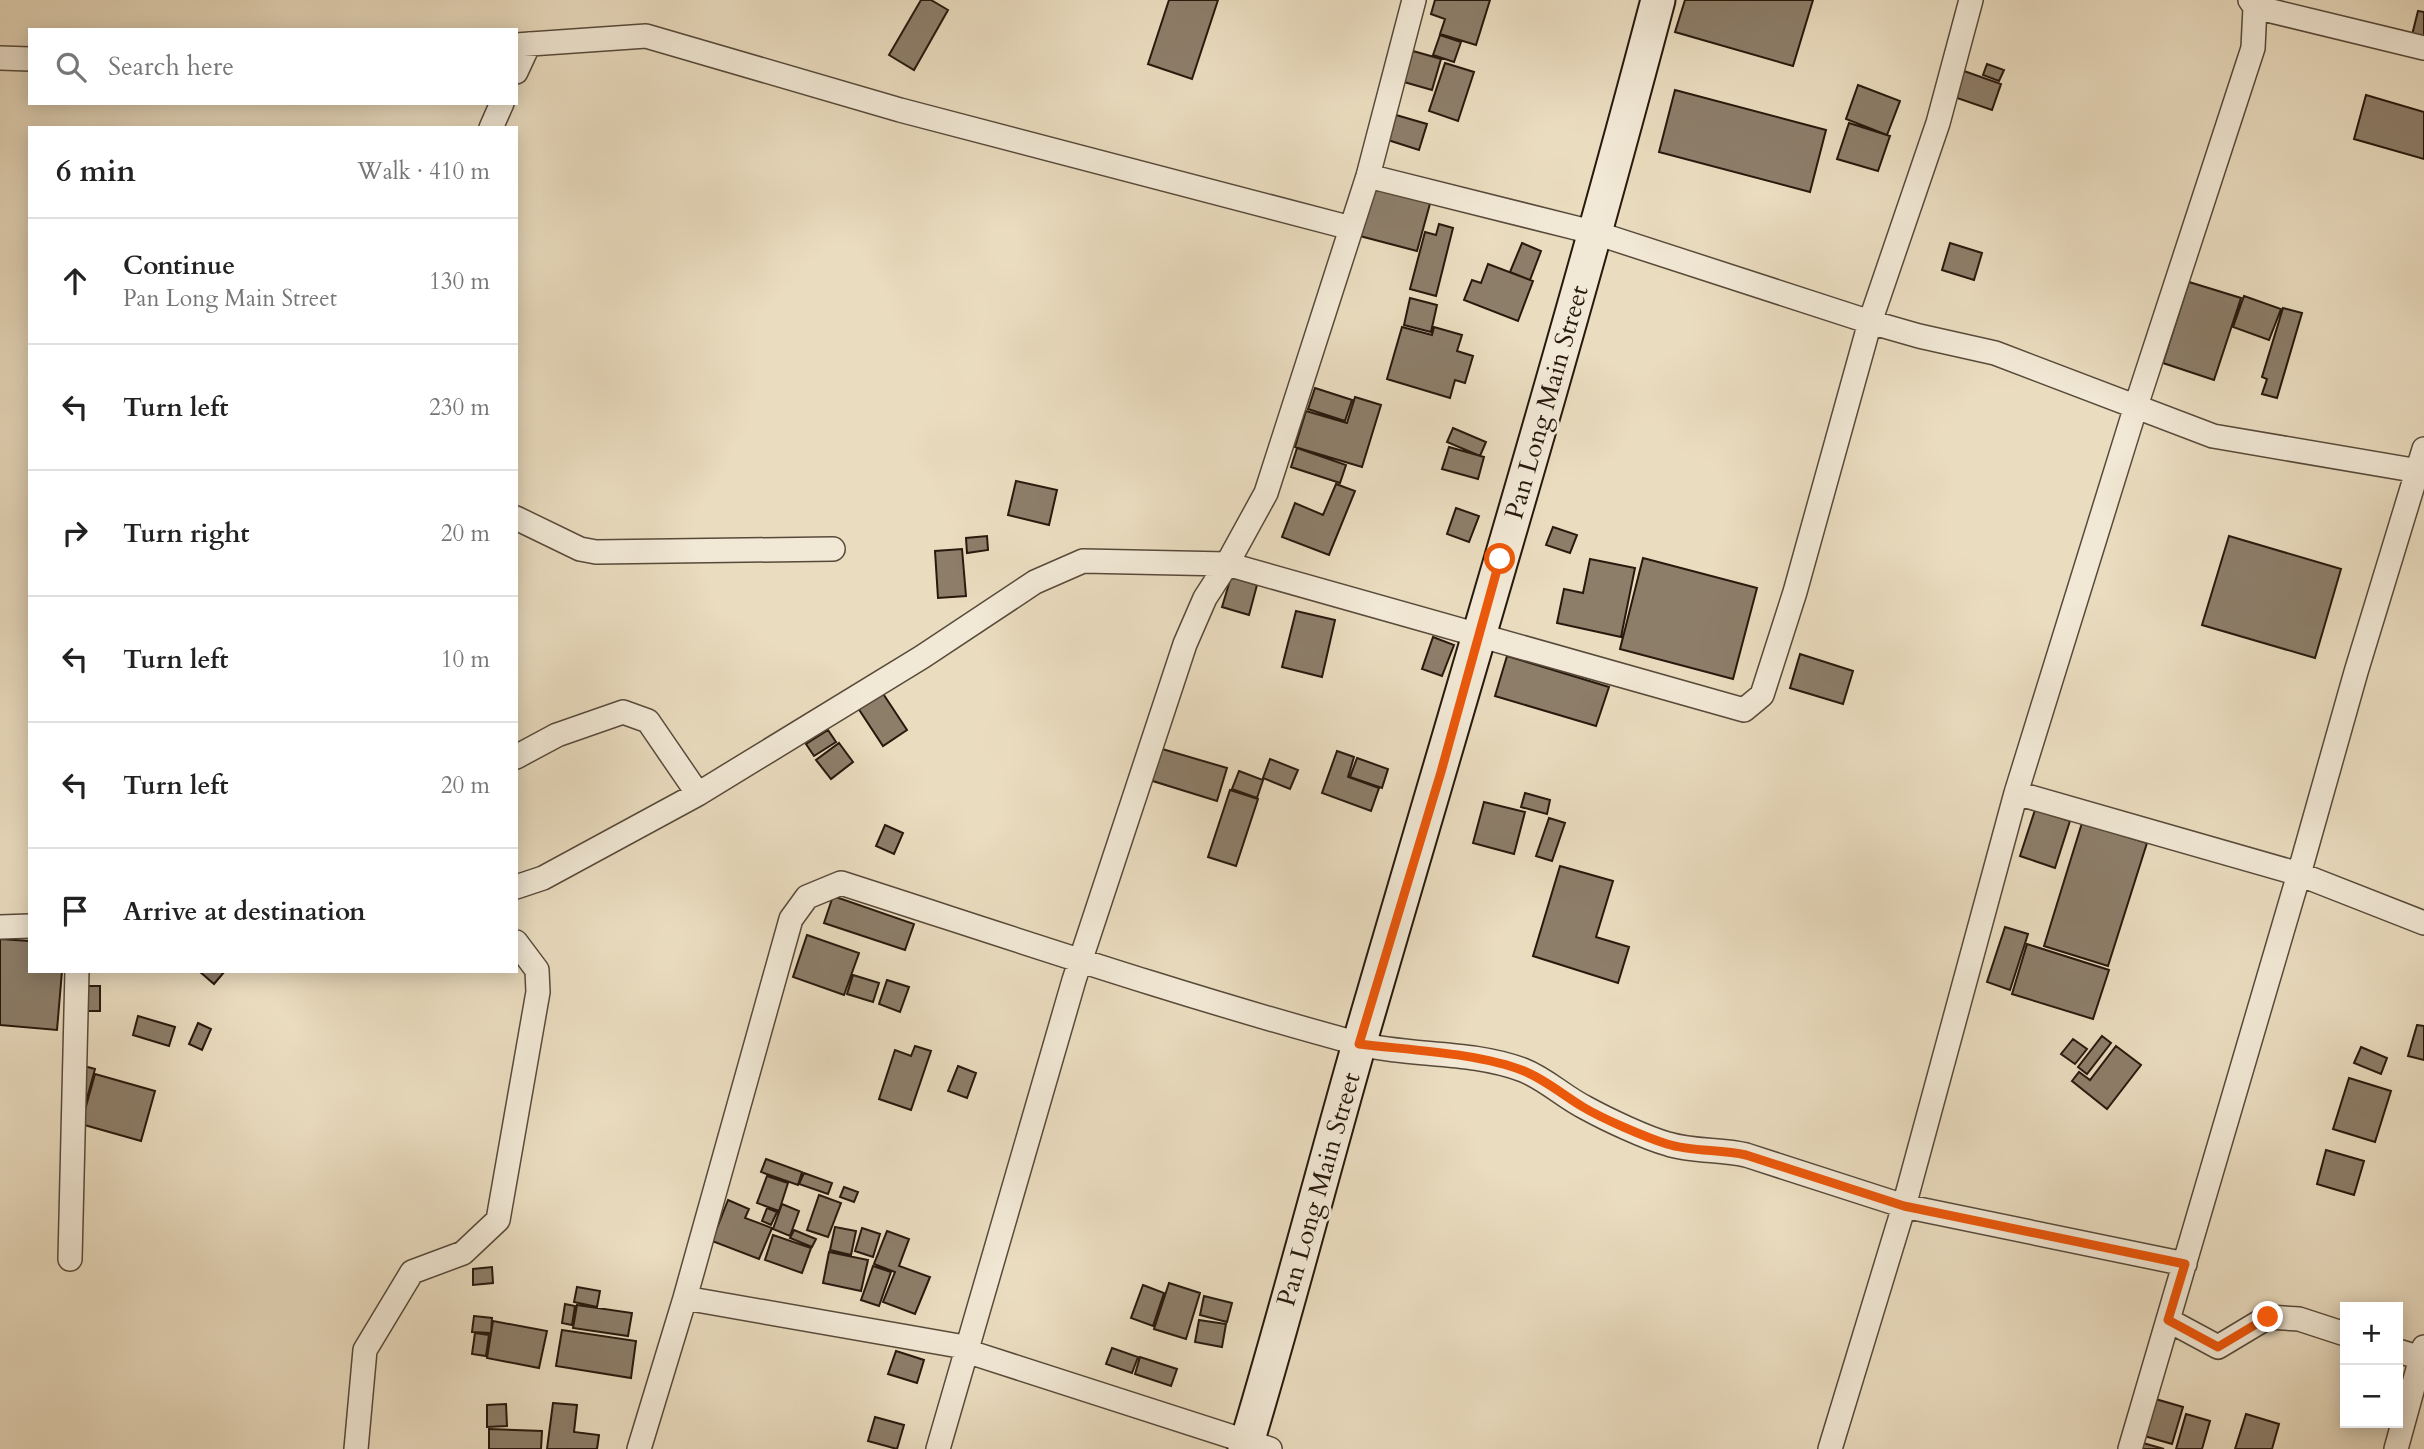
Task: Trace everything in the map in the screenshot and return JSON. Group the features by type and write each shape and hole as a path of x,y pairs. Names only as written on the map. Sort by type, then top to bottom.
{"street":[{"path":"938,1449 1080,961 1185,644 1205,598 1266,493 1368,176 1414,0"},
{"name":"Pan Long Main Street","path":"1254,1447 1359,1044 1441,772 1478,635 1596,233 1658,0"},
{"path":"518,886 543,878 698,794 922,657 1035,582 1083,561 1227,564 1745,710 1762,695 1795,592 1870,322 1938,123 1971,0"},
{"path":"1830,1449 1904,1206 2016,793 2136,406 2253,48 2253,3 2424,48"},
{"path":"518,64 523,45 646,36 900,110 1351,228"},
{"path":"0,58 28,58"},
{"path":"492,126 501,105"},
{"path":"1368,176 1596,233 1919,337 1995,353 2213,436 2422,464 2356,671 2130,1449"},
{"path":"518,519 580,549 596,552 833,549"},
{"path":"518,756 557,735 623,712 648,721 698,794"},
{"path":"2016,793 2299,874 2424,923"},
{"path":"639,1449 685,1298 791,919 807,897 841,883 1080,961 1359,1044 1474,1058 1522,1070 1586,1108 1668,1144 1700,1150 1725,1150 1904,1206 2185,1264"},
{"path":"0,927 28,926"},
{"path":"356,1449 365,1350 412,1272 463,1253 498,1220 538,992 537,970 518,945"},
{"path":"70,1259 77,973"},
{"path":"685,1298 959,1346 967,1351 1254,1447"},
{"path":"2168,1320 2218,1347 2268,1317 2298,1319 2340,1332"},
{"path":"2396,1449 2422,1352 2403,1351"}],"building":[{"path":"921,0 931,0 948,10 914,70 889,55"},
{"path":"1169,0 1218,0 1192,79 1148,64"},
{"path":"1435,0 1490,0 1476,45 1440,34 1445,19 1431,14"},
{"path":"1685,0 1813,0 1793,66 1675,32"},
{"path":"2418,11 2424,12 2424,42 2411,39"},
{"path":"1440,35 1461,42 1454,62 1433,55"},
{"path":"1413,51 1441,59 1432,90 1404,82"},
{"path":"1445,63 1474,72 1458,121 1429,111"},
{"path":"1987,64 2004,70 1999,81 1983,75"},
{"path":"1964,71 2001,84 1992,110 1954,97"},
{"path":"1858,85 1900,101 1887,135 1846,119"},
{"path":"1675,90 1826,130 1810,192 1659,152"},
{"path":"2366,95 2424,112 2424,159 2354,139"},
{"path":"1396,115 1427,124 1419,150 1388,140"},
{"path":"1849,123 1890,136 1878,171 1837,159"},
{"path":"1370,184 1431,200 1417,251 1356,235"},
{"path":"1439,224 1453,228 1436,296 1410,289 1425,232 1436,235"},
{"path":"1522,243 1541,251 1530,280 1510,272"},
{"path":"1950,243 1982,253 1974,280 1942,270"},
{"path":"1488,264 1533,281 1518,321 1464,300 1472,280 1481,283"},
{"path":"2189,282 2241,298 2214,380 2163,363"},
{"path":"2244,296 2281,309 2269,340 2233,327"},
{"path":"1410,298 1437,305 1431,332 1404,325"},
{"path":"2283,308 2302,313 2277,398 2262,394 2267,379 2262,377"},
{"path":"1402,327 1432,335 1434,327 1462,335 1457,351 1473,356 1465,383 1455,380 1450,398 1387,379"},
{"path":"1315,388 1352,400 1345,421 1308,409"},
{"path":"1355,397 1381,405 1362,467 1295,447 1306,411 1347,423"},
{"path":"1453,428 1486,442 1480,456 1447,442"},
{"path":"1449,447 1484,457 1478,479 1442,469"},
{"path":"1297,448 1346,465 1340,483 1291,467"},
{"path":"1016,481 1057,490 1049,525 1008,515"},
{"path":"1336,484 1355,491 1329,555 1282,537 1295,503 1323,515"},
{"path":"1456,508 1479,516 1469,542 1447,534"},
{"path":"1553,527 1577,535 1570,553 1546,545"},
{"path":"987,536 988,550 967,553 966,538"},
{"path":"2229,536 2341,569 2315,658 2202,625"},
{"path":"962,549 966,596 938,598 935,551"},
{"path":"1643,558 1757,588 1733,679 1620,649"},
{"path":"1590,559 1635,568 1621,637 1557,623 1564,589 1583,593"},
{"path":"1231,577 1257,585 1249,615 1222,607"},
{"path":"1296,611 1335,620 1322,677 1282,667"},
{"path":"1433,637 1454,645 1442,676 1422,669"},
{"path":"1800,654 1853,671 1843,704 1790,688"},
{"path":"1507,656 1609,687 1596,726 1495,696"},
{"path":"880,689 907,730 883,746 856,705"},
{"path":"828,730 836,742 814,756 806,744"},
{"path":"839,743 853,762 831,779 816,760"},
{"path":"1152,746 1227,768 1217,801 1143,778"},
{"path":"1337,751 1354,757 1348,777 1379,788 1371,811 1322,793"},
{"path":"1357,758 1388,769 1382,788 1350,777"},
{"path":"1270,759 1298,770 1290,789 1263,778"},
{"path":"1239,771 1263,780 1257,798 1232,789"},
{"path":"1230,790 1258,799 1236,866 1208,857"},
{"path":"1525,793 1550,800 1547,814 1521,807"},
{"path":"1484,802 1525,812 1514,854 1473,843"},
{"path":"2035,810 2070,821 2055,868 2020,856"},
{"path":"1549,818 1565,823 1552,861 1536,856"},
{"path":"2082,823 2147,843 2108,966 2044,946"},
{"path":"885,825 903,833 894,854 876,846"},
{"path":"1560,866 1613,881 1596,937 1629,947 1618,983 1533,956"},
{"path":"833,896 914,924 905,950 824,923"},
{"path":"2005,927 2028,934 2010,990 1987,982"},
{"path":"807,935 859,953 844,995 793,977"},
{"path":"0,939 28,941 28,973 62,973 57,1030 0,1025"},
{"path":"2027,944 2109,970 2093,1019 2012,994"},
{"path":"201,973 223,973 214,984"},
{"path":"853,975 879,983 873,1002 847,994"},
{"path":"887,980 909,987 900,1012 879,1004"},
{"path":"81,986 100,986 100,1011 80,1011"},
{"path":"138,1016 175,1027 169,1046 133,1035"},
{"path":"198,1023 211,1029 202,1050 189,1044"},
{"path":"2417,1025 2424,1026 2424,1060 2408,1056"},
{"path":"2102,1036 2111,1043 2087,1074 2078,1067"},
{"path":"2073,1039 2087,1049 2075,1064 2061,1054"},
{"path":"915,1046 931,1051 911,1110 879,1099 895,1050 911,1056"},
{"path":"2116,1046 2141,1065 2107,1109 2072,1081 2079,1072 2090,1080"},
{"path":"2361,1047 2387,1058 2381,1074 2354,1063"},
{"path":"84,1066 95,1069 86,1102 76,1099"},
{"path":"958,1066 976,1073 967,1098 948,1091"},
{"path":"95,1074 155,1091 141,1141 81,1124"},
{"path":"2349,1078 2391,1091 2375,1142 2333,1129"},
{"path":"2326,1150 2364,1161 2354,1195 2317,1184"},
{"path":"766,1159 802,1172 798,1185 761,1172"},
{"path":"804,1173 832,1183 828,1194 799,1184"},
{"path":"767,1176 788,1183 779,1211 757,1203"},
{"path":"844,1187 858,1192 854,1202 840,1197"},
{"path":"819,1195 841,1203 828,1237 807,1230"},
{"path":"728,1200 749,1209 745,1218 772,1228 759,1259 712,1241"},
{"path":"782,1204 799,1211 790,1236 773,1229"},
{"path":"767,1208 777,1212 771,1225 762,1221"},
{"path":"835,1227 856,1231 851,1255 830,1250"},
{"path":"862,1228 880,1234 873,1257 855,1251"},
{"path":"794,1230 816,1239 812,1247 790,1238"},
{"path":"887,1231 909,1239 899,1266 930,1277 915,1314 883,1302 895,1272 874,1264"},
{"path":"773,1235 811,1248 802,1273 765,1260"},
{"path":"829,1252 868,1260 861,1291 823,1283"},
{"path":"873,1266 891,1272 879,1306 861,1300"},
{"path":"492,1267 493,1283 473,1285 473,1269"},
{"path":"1169,1283 1200,1293 1186,1339 1154,1329"},
{"path":"1143,1285 1164,1293 1153,1326 1131,1318"},
{"path":"577,1287 600,1291 597,1307 574,1302"},
{"path":"1204,1296 1232,1303 1227,1322 1200,1315"},
{"path":"565,1304 575,1306 572,1325 562,1323"},
{"path":"577,1305 632,1313 628,1336 573,1328"},
{"path":"474,1316 492,1318 491,1333 472,1332"},
{"path":"1199,1320 1226,1324 1222,1347 1195,1342"},
{"path":"493,1321 547,1331 539,1368 487,1358"},
{"path":"562,1330 636,1341 631,1378 556,1366"},
{"path":"475,1333 489,1335 486,1356 472,1354"},
{"path":"1112,1348 1138,1357 1132,1373 1106,1364"},
{"path":"896,1351 924,1360 917,1383 888,1374"},
{"path":"1140,1357 1177,1369 1171,1386 1135,1374"},
{"path":"2152,1398 2183,1407 2172,1444 2141,1435"},
{"path":"553,1403 577,1405 574,1432 599,1435 597,1449 547,1449"},
{"path":"506,1404 507,1426 487,1427 487,1405"},
{"path":"2186,1414 2210,1421 2202,1449 2176,1449"},
{"path":"2246,1414 2279,1424 2272,1449 2235,1449"},
{"path":"875,1417 904,1425 897,1449 868,1441"},
{"path":"489,1429 542,1431 541,1449 489,1449"},
{"path":"2143,1443 2164,1449 2141,1449"}],"route":[{"path":"1500,559 1441,772 1359,1044 1474,1058 1522,1070 1586,1108 1668,1144 1700,1150 1725,1150 1904,1206 2185,1264 2168,1320 2218,1347 2268,1317"}]}
